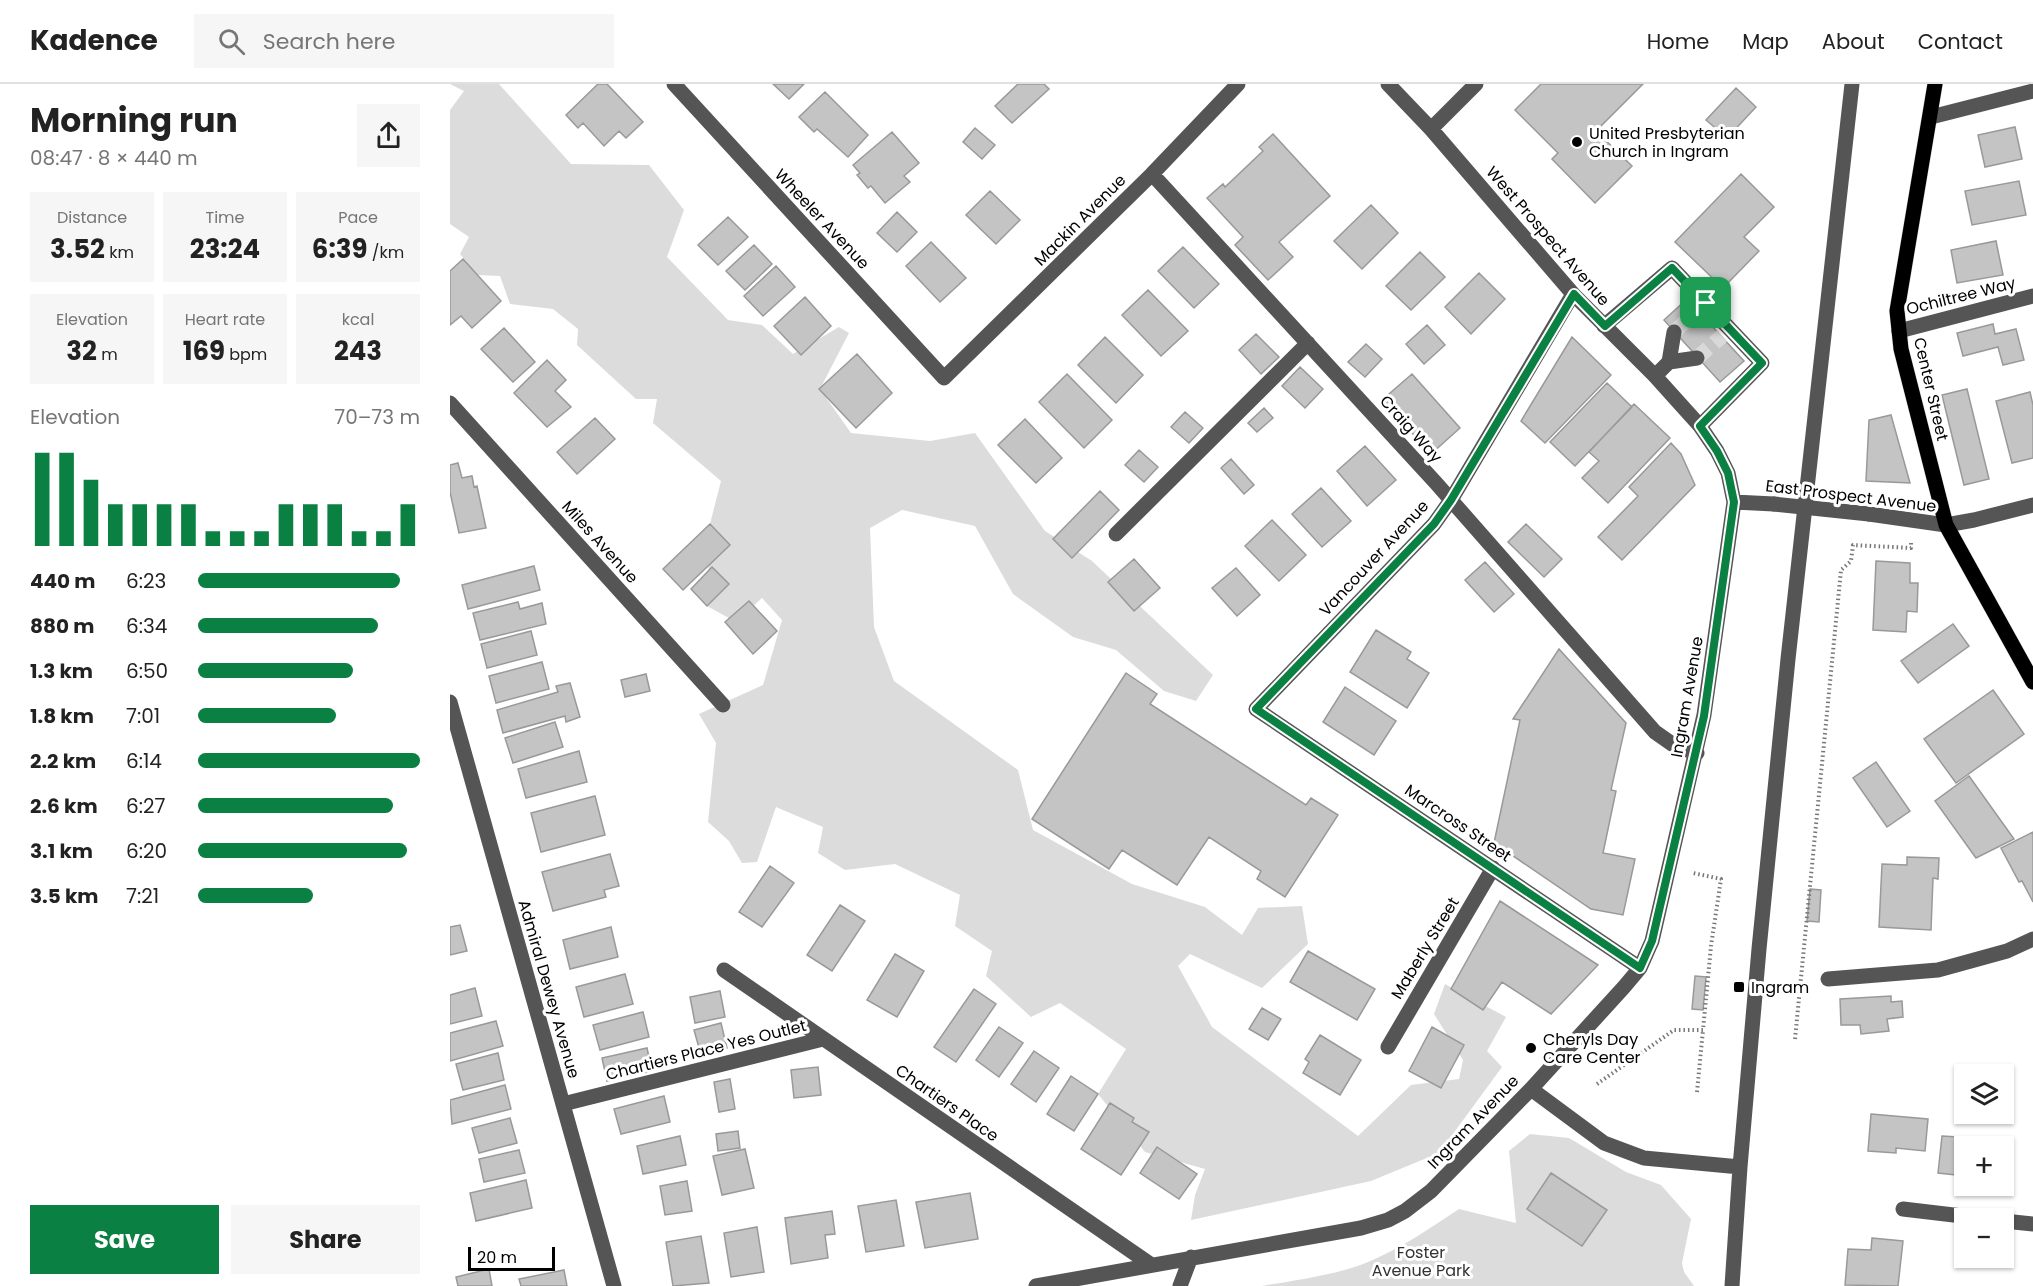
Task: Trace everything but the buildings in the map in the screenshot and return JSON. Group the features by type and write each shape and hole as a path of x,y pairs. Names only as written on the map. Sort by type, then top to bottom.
{"main road":[{"name":"Center Street","path":"1935,84 1897,311 1901,349 1946,525 2033,680"}],"street":[{"name":"Wheeler Avenue","path":"674,84 944,378"},
{"name":"Mackin Avenue","path":"944,378 1152,174 1238,84"},
{"name":"West Prospect Avenue","path":"1388,84 1431,129 1574,294 1655,376 1700,426 1717,451 1728,473 1734,502"},
{"path":"1431,129 1476,84"},
{"path":"1732,1286 1760,937 1788,659 1852,84"},
{"path":"1931,117 2033,91"},
{"name":"Craig Way","path":"1152,174 1451,500 1655,732 1675,746 1697,753"},
{"path":"1605,326 1672,268 1702,307 1726,333 1762,363 1700,426"},
{"name":"Vancouver Avenue","path":"1256,709 1434,524 1451,500 1574,294"},
{"name":"Ochiltree Way","path":"1899,331 2033,296"},
{"path":"1655,376 1669,362 1674,332"},
{"path":"1116,534 1308,343"},
{"path":"1669,362 1697,358"},
{"name":"Miles Avenue","path":"450,403 723,705"},
{"name":"East Prospect Avenue","path":"1734,502 1869,514 1946,525 2033,505"},
{"name":"Ingram Avenue","path":"1036,1286 1361,1228 1388,1220 1405,1211 1431,1191 1531,1089 1640,968 1652,941 1697,753 1716,640 1734,502"},
{"name":"Admiral Dewey Avenue","path":"450,702 614,1286"},
{"name":"Marcross Street","path":"1256,709 1640,968"},
{"name":"Maberly Street","path":"1388,1047 1493,868"},
{"path":"1828,979 1938,970 1997,954 2033,939"},
{"name":"Chartiers Place","path":"724,970 1150,1264"},
{"name":"Chartiers Place Yes Outlet","path":"563,1104 823,1038"},
{"path":"1531,1089 1604,1143 1644,1158 1740,1167"},
{"path":"1903,1209 1954,1215"},
{"path":"2014,1222 2033,1224"},
{"path":"1180,1286 1191,1257"}],"path":[{"path":"1795,1038 1841,570 1851,561 1854,545 1911,548 1912,520"},
{"path":"1693,873 1721,879 1697,1092"},
{"path":"1598,1084 1674,1030 1703,1030"}],"green space":[{"path":"450,84 499,84 571,164 649,165 684,210 667,257 728,320 762,325 793,354 839,327 849,333 820,389 851,433 930,441 975,433 1045,531 1092,561 1213,675 1196,701 1164,691 1116,650 1073,637 1013,594 975,526 902,510 870,528 874,627 894,681 1018,770 1033,830 1132,884 1205,907 1242,935 1258,908 1302,906 1308,944 1262,988 1190,954 1178,966 1212,1027 1358,1136 1411,1085 1459,1079 1463,1060 1434,1014 1445,984 1506,1017 1487,1051 1502,1067 1439,1153 1371,1181 1191,1220 1195,1195 1205,1169 1145,1152 1098,1094 1126,1049 1060,1003 1031,1017 986,976 992,951 955,926 960,895 895,864 845,870 818,853 823,827 776,807 757,862 742,863 729,841 708,822 716,743 699,714 763,685 782,620 762,598 736,622 707,606 710,524 721,481 653,423 657,399 636,399 577,345 578,329 553,309 510,304 500,276 477,275 460,254 469,237 450,224 450,110 464,91"},
{"name":"Foster Avenue Park","path":"1530,1134 1569,1138 1626,1172 1661,1185 1691,1219 1682,1263 1684,1272 1694,1286 1262,1286 1320,1276 1363,1264 1407,1242 1459,1209 1516,1223 1509,1151"}],"tunnel":[{"path":"1674,332 1698,310"},
{"path":"1697,358 1722,336"}],"place":[{"name":"United Presbyterian Church in Ingram","path":"1577,142"},
{"name":"Ingram","path":"1739,987"},
{"name":"Cheryls Day Care Center","path":"1531,1048"}],"route":[{"path":"1672,268 1706,303 1762,363 1700,426 1717,451 1728,473 1734,502 1716,640 1697,753 1652,941 1640,968 1256,709 1434,524 1451,500 1574,294 1605,326 1672,268"}]}
